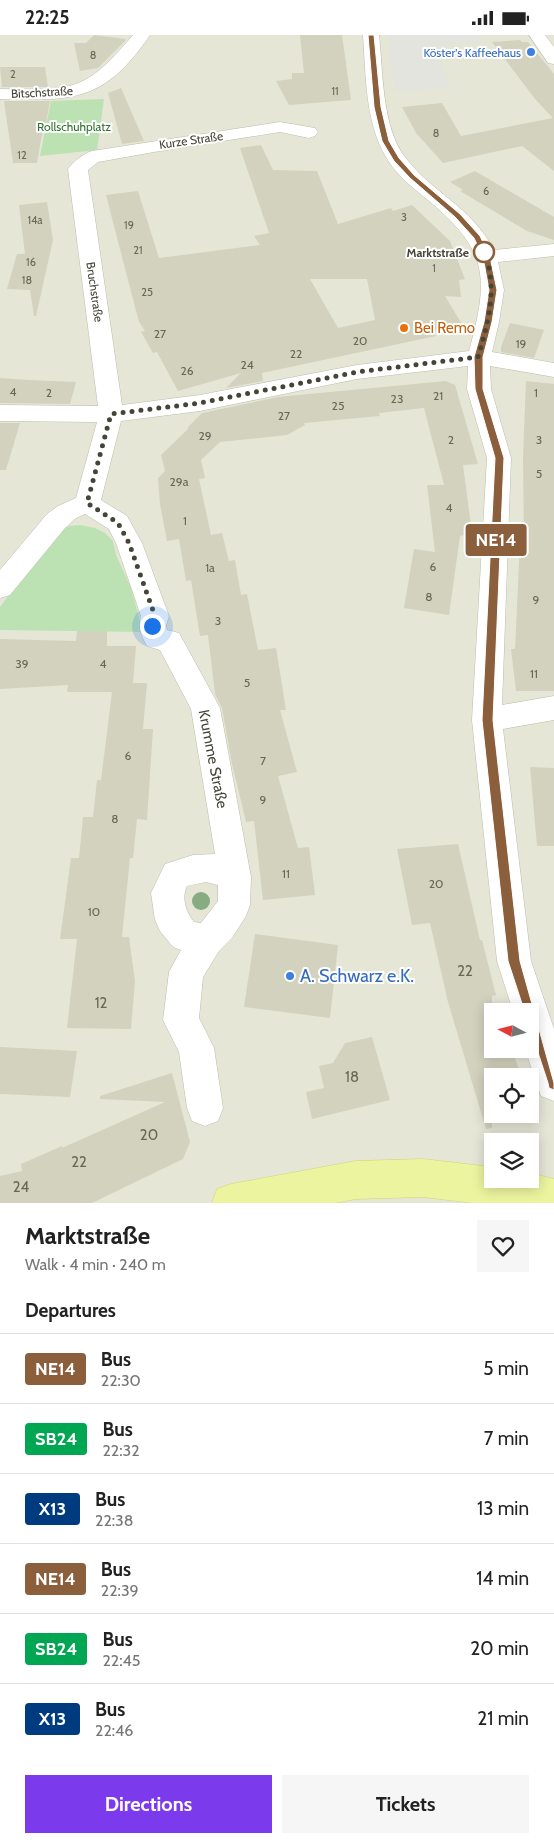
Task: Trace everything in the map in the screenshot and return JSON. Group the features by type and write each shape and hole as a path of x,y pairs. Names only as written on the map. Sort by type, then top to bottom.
{"main road":[{"path":"231,1203 356,1180 423,1178 516,1189 554,1198"}],"street":[{"name":"Bitschstraße","path":"0,94 60,93 84,89 103,78 142,35"},
{"path":"371,35 378,107 386,141 396,159 412,177 458,215 477,237 487,257 493,290 488,322 478,357 479,389 499,458 487,720 514,961 554,1083"},
{"path":"537,35 554,59"},
{"name":"Kurze Straße","path":"78,169 92,157 154,146 280,127 309,132"},
{"name":"Bruchstraße","path":"78,169 111,414"},
{"path":"487,257 554,250"},
{"path":"0,413 111,414 200,403 357,372 478,357 554,370"},
{"path":"0,588 56,521 67,512 87,503 111,414"},
{"name":"Krumme Straße","path":"87,503 118,523 129,543 155,616 152,626 157,638 169,641 204,708 235,877 234,905 220,927 207,940 186,972 181,1020 196,1048 205,1108"},
{"path":"487,720 554,707"},
{"path":"207,940 185,936 172,920 167,893 176,874 198,868 217,868 235,877"}],"shaded area":[{"path":"0,35 554,35 554,1203 0,1203"},
{"path":"387,35 481,35 482,43 434,46 451,87 395,93"}],"green space":[{"name":"Rollschuhplatz","path":"104,99 97,150 40,156 51,101"},
{"path":"80,525 95,528 105,533 113,541 116,555 131,588 143,632 0,630 0,607 50,541 61,530 69,526"}],"building":[{"path":"94,35 125,39 125,41 98,68 80,71 74,43 86,43"},
{"path":"300,35 342,35 351,100 289,105 276,81 292,79 292,73 304,73"},
{"path":"520,40 528,42 554,74 554,171 522,146 443,163 416,133 402,107 442,103 461,136 553,118 535,99 492,42"},
{"path":"0,67 45,67 48,87 2,87"},
{"path":"121,88 144,141 122,144 108,93"},
{"path":"4,101 50,101 37,163 13,163"},
{"path":"261,145 273,170 317,171 338,224 391,208 393,211 412,205 450,241 465,279 459,280 461,297 445,296 463,326 433,331 436,336 262,373 263,381 226,388 241,373 178,391 157,352 153,353 141,332 145,331 139,322 106,195 138,191 159,258 260,245 254,236 269,233 240,148","holes":["310,279 367,279 375,320 338,328"]},
{"path":"475,171 554,217 554,240 527,231 460,191 463,190 450,182"},
{"path":"47,202 53,240 36,316 34,316 30,290 7,289 17,254 25,254 19,205"},
{"path":"510,323 544,330 534,358 501,352"},
{"path":"0,378 76,382 70,404 0,403"},
{"path":"446,381 455,385 478,464 463,465 472,533 460,536 449,615 404,608 414,549 435,552 427,485 444,485 424,408 379,413 380,416 304,423 305,425 287,435 220,442 201,460 205,478 199,479 211,535 222,533 229,561 235,560 241,595 247,594 258,650 276,648 286,710 280,710 297,772 278,776 298,848 309,847 315,895 263,900 254,821 246,822 232,764 222,708 215,694 208,635 200,636 191,580 186,581 179,539 167,541 160,504 158,478 165,471 161,455 202,413 278,397"},
{"path":"526,381 554,384 554,691 516,691 511,649 515,649 520,542 524,543 523,457"},
{"path":"0,423 20,423 6,470 0,470"},
{"path":"77,631 107,631 107,646 136,646 133,683 147,683 143,729 153,729 147,820 137,819 133,858 130,858 122,937 129,937 135,981 131,1029 67,1028 77,939 60,939 71,858 79,858 83,817 93,817 97,780 101,780 112,692 67,692 68,685 0,689 0,639 76,641"},
{"path":"530,767 554,768 554,846 537,846"},
{"path":"458,844 480,940 482,940 496,995 492,996 492,1003 484,1003 484,1058 515,1058 518,1068 484,1068 484,1122 448,1002 430,923 412,925 397,849"},
{"path":"255,934 338,945 330,1018 244,1007"},
{"path":"372,1037 390,1100 312,1119 306,1092 324,1088 319,1066 333,1063 345,1043"},
{"path":"0,1047 77,1051 70,1097 0,1094"},
{"path":"172,1073 190,1142 183,1159 92,1203 0,1203 0,1176 22,1171 21,1164 62,1146 62,1148 165,1102 100,1099 100,1096"},
{"path":"484,1123 492,1123 492,1128 486,1129"}],"bus line":[{"name":"NE14","path":"371,35 378,107 386,141 396,159 412,177 458,215 477,237 487,257 493,290 488,322 478,357 479,389 499,458 499,491 487,720 514,961 554,1083"}],"place":[{"name":"Köster's Kaffeehaus","path":"531,52"},
{"name":"Marktstraße","path":"484,252"},
{"name":"Bei Remo","path":"404,328"},
{"name":"A. Schwarz e.K.","path":"290,976"}],"route":[{"path":"152,626 155,616 129,543 118,523 87,503 111,414 200,403 357,372 478,357 488,322 493,290 487,257 482,247 484,252"}]}
